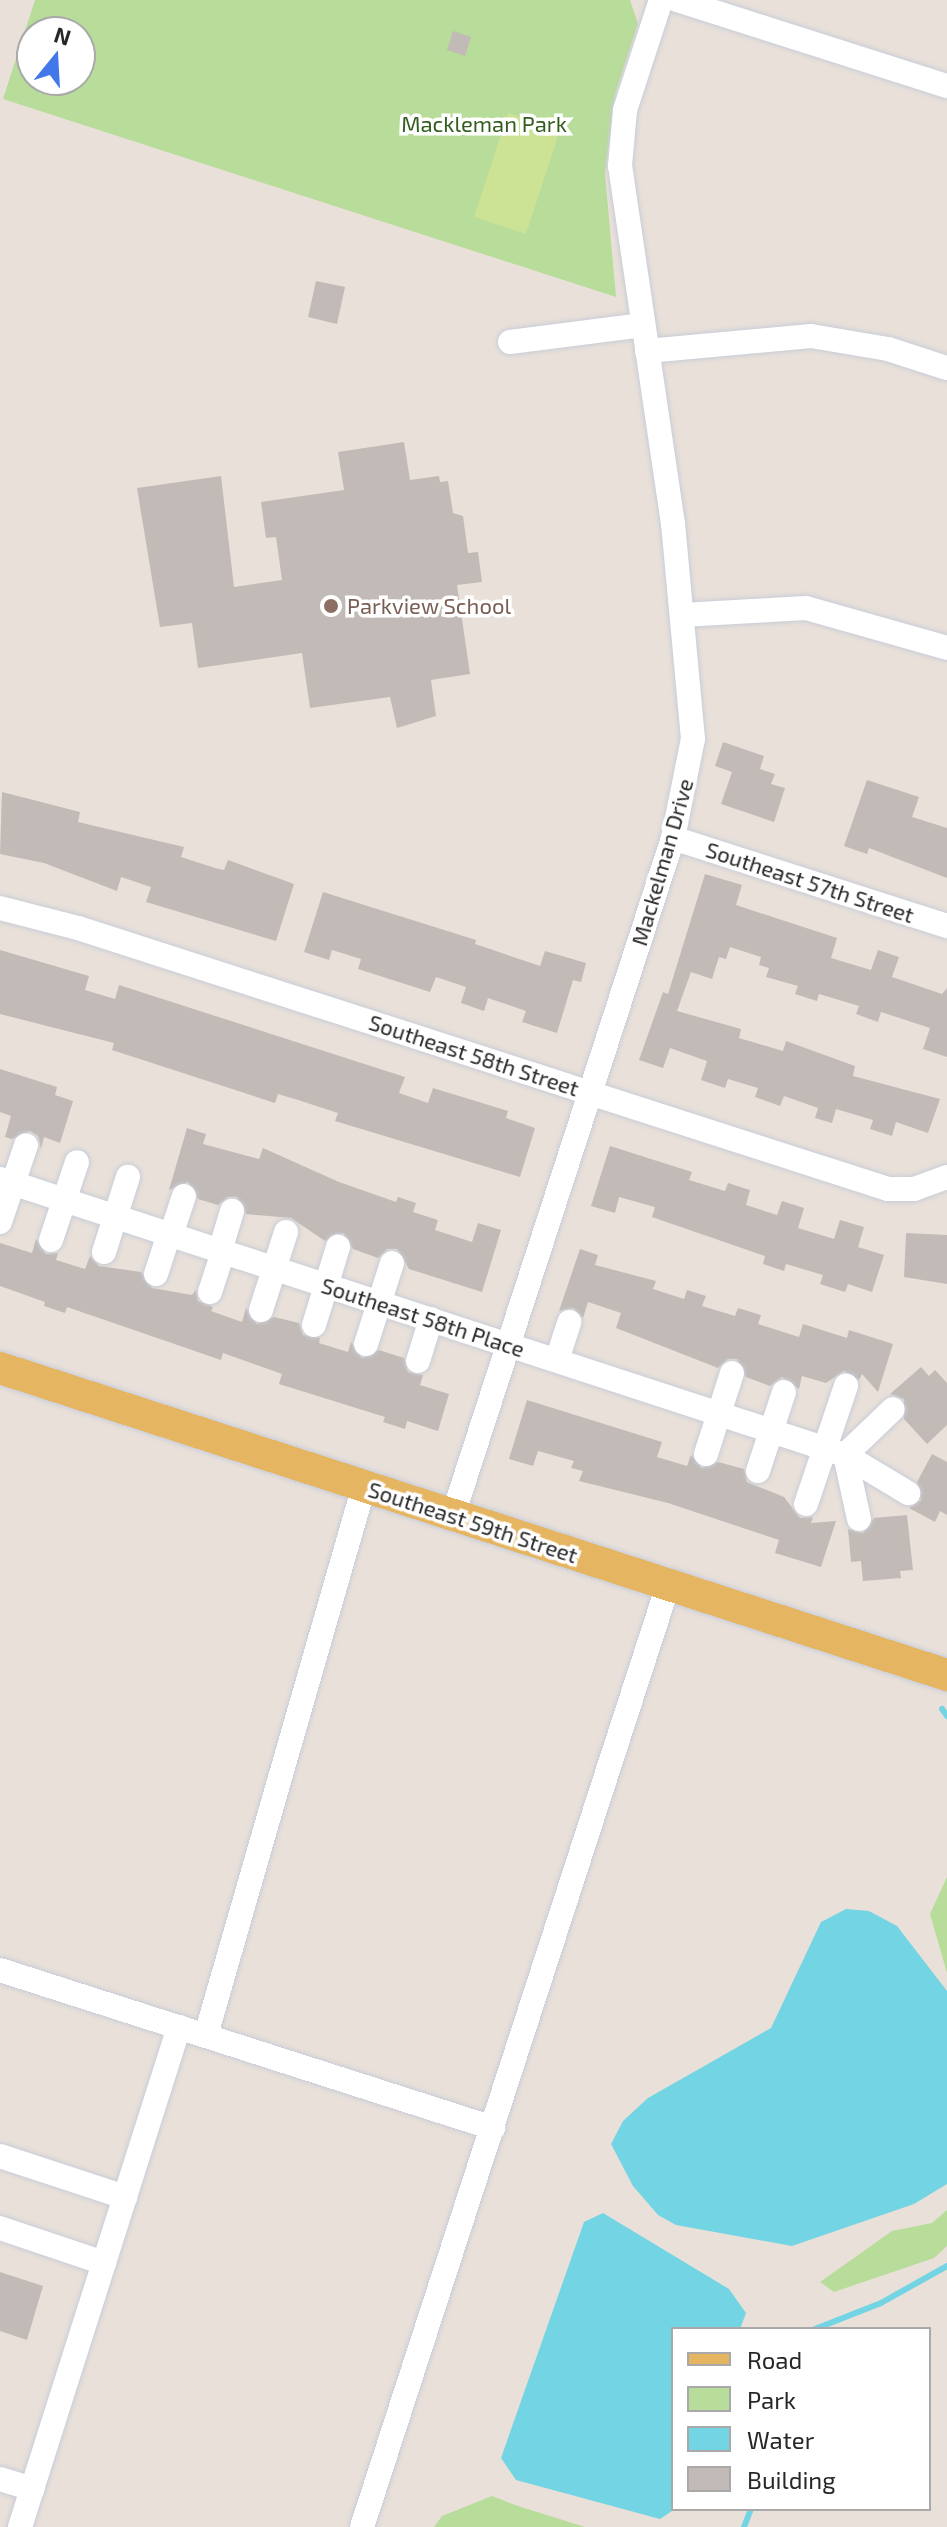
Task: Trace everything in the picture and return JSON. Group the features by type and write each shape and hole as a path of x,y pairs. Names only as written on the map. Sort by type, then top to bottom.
{"main road":[{"name":"Southeast 59th Street","path":"0,1368 947,1675"}],"street":[{"name":"Mackelman Drive","path":"453,1515 673,838 693,739 682,615 647,351 623,202 620,136 661,0"},
{"path":"677,0 947,86"},
{"path":"510,342 643,325"},
{"path":"647,351 811,336 888,349 947,368"},
{"path":"682,615 806,608 947,648"},
{"name":"Southeast 57th Street","path":"673,838 947,926"},
{"name":"Southeast 58th Street","path":"0,908 78,928 888,1189 914,1189 947,1177"},
{"path":"0,1222 7,1182 26,1145"},
{"path":"51,1240 77,1162"},
{"path":"104,1252 128,1177"},
{"name":"Southeast 58th Place","path":"7,1182 835,1451 908,1493"},
{"path":"156,1274 184,1196"},
{"path":"210,1292 232,1211"},
{"path":"261,1310 286,1232"},
{"path":"314,1325 338,1247"},
{"path":"366,1344 392,1263"},
{"path":"418,1361 431,1319"},
{"path":"557,1360 569,1322"},
{"path":"706,1454 732,1373"},
{"path":"806,1504 835,1451 846,1386"},
{"path":"758,1471 784,1392"},
{"path":"835,1451 893,1409"},
{"path":"835,1451 859,1519"},
{"path":"206,2035 364,1486"},
{"path":"362,2527 668,1585"},
{"path":"0,1970 493,2128"},
{"path":"20,2527 179,2027"},
{"path":"0,2156 125,2197"},
{"path":"0,2228 104,2263"},
{"path":"0,2479 32,2489"}],"green space":[{"name":"Mackleman Park","path":"35,0 630,0 638,24 615,95 605,174 616,297 3,99 16,59 16,96 96,96 96,16 30,16"},
{"path":"508,113 560,130 526,234 474,217"},
{"path":"947,1877 947,1973 930,1914"},
{"path":"947,2210 947,2246 934,2258 834,2292 820,2282 892,2231 932,2223"},
{"path":"492,2496 585,2527 434,2527 442,2516"}],"water":[{"path":"846,1909 869,1911 897,1926 947,1991 947,2184 914,2204 792,2246 676,2225 658,2215 633,2186 611,2144 623,2121 648,2098 771,2028 821,1922"},
{"path":"603,2213 729,2289 746,2313 741,2327 671,2327 672,2511 660,2519 516,2480 501,2458 584,2222"}],"building":[{"path":"453,31 471,37 465,56 447,50"},
{"path":"316,281 345,287 337,324 308,317"},
{"path":"404,442 410,480 439,476 440,482 448,481 453,513 463,516 468,553 478,552 482,582 457,585 470,674 431,680 436,716 397,728 390,697 310,708 302,653 198,668 192,623 160,627 137,488 221,476 234,587 282,580 276,537 266,538 261,502 344,490 338,452"},
{"path":"723,742 764,756 760,769 775,774 771,784 785,788 774,822 721,804 732,772 715,766"},
{"path":"867,780 919,797 912,817 947,828 947,878 869,848 867,854 844,846"},
{"path":"2,792 80,812 78,822 184,847 181,857 215,868 224,870 228,860 294,884 276,941 146,902 151,887 121,877 117,891 44,863 0,854"},
{"path":"705,874 742,885 736,905 837,938 831,958 871,970 878,950 899,957 892,977 942,994 947,988 947,1057 923,1049 930,1028 881,1012 878,1022 856,1014 859,1006 819,994 817,1001 795,994 798,986 766,977 769,968 759,965 761,957 730,947 726,959 719,957 712,979 691,972 677,1011 741,1029 739,1038 783,1051 786,1041 855,1066 853,1076 940,1099 928,1133 896,1122 892,1136 870,1129 873,1120 836,1109 832,1123 815,1118 818,1108 784,1096 780,1106 755,1097 758,1088 728,1079 725,1088 701,1080 707,1061 670,1048 663,1068 639,1060 663,992 668,994"},
{"path":"323,892 476,940 475,944 540,966 545,951 586,963 581,982 573,980 557,1033 522,1022 526,1011 488,998 484,1011 461,1003 466,987 436,977 430,992 358,969 361,959 332,950 329,960 304,952"},
{"path":"0,950 89,976 85,990 115,999 119,985 405,1077 399,1093 428,1103 433,1088 508,1111 506,1118 535,1128 520,1177 335,1121 338,1113 298,1100 278,1094 275,1103 112,1050 114,1043 0,1014"},
{"path":"0,1069 57,1087 55,1095 73,1101 60,1143 44,1137 41,1149 38,1136 30,1131 12,1139 5,1137 11,1116 0,1112"},
{"path":"187,1128 206,1134 203,1144 259,1159 263,1148 339,1182 396,1202 398,1197 416,1203 413,1212 438,1220 435,1230 472,1242 478,1223 501,1230 482,1292 409,1269 397,1249 388,1249 378,1258 353,1249 343,1233 325,1241 291,1218 246,1214 237,1197 228,1197 218,1205 198,1199 188,1182 169,1190"},
{"path":"610,1146 692,1172 689,1180 725,1191 728,1183 750,1190 746,1205 777,1215 782,1201 804,1208 798,1228 834,1239 840,1220 864,1227 858,1247 884,1255 872,1292 848,1284 845,1292 820,1284 823,1275 786,1264 784,1271 763,1264 765,1256 652,1217 655,1207 619,1197 615,1213 591,1206"},
{"path":"906,1233 947,1235 947,1284 904,1277"},
{"path":"36,1239 46,1254 58,1253 56,1260 85,1269 90,1256 99,1266 141,1272 152,1288 192,1295 196,1290 198,1301 213,1307 211,1311 242,1322 246,1308 257,1324 274,1317 299,1323 303,1335 320,1338 319,1343 348,1352 351,1342 362,1358 379,1350 404,1358 408,1372 423,1375 420,1385 449,1394 438,1431 407,1421 405,1429 383,1422 385,1417 279,1384 282,1374 223,1353 221,1360 67,1307 65,1313 44,1306 45,1302 0,1286 0,1243 32,1253"},
{"path":"580,1249 598,1255 595,1265 656,1281 653,1289 684,1299 687,1290 706,1296 702,1306 735,1316 738,1308 761,1315 758,1324 799,1337 803,1324 847,1338 849,1330 893,1344 878,1392 862,1374 859,1380 844,1371 826,1383 802,1376 799,1389 782,1377 770,1386 746,1377 737,1359 728,1359 718,1368 616,1328 621,1313 588,1302 583,1318 573,1308 559,1311"},
{"path":"921,1367 929,1376 935,1370 947,1383 947,1425 927,1444 904,1419 904,1399 890,1394"},
{"path":"527,1400 662,1442 657,1457 687,1466 691,1455 702,1468 718,1462 744,1469 747,1482 784,1497 800,1518 813,1517 811,1523 836,1521 821,1567 775,1553 779,1540 668,1503 579,1481 583,1471 571,1468 574,1461 538,1451 533,1466 509,1459"},
{"path":"932,1454 947,1462 947,1515 940,1511 935,1522 909,1508 921,1500 917,1482"},
{"path":"907,1515 913,1570 900,1571 901,1578 863,1581 861,1561 851,1562 848,1529 863,1533 874,1518"},
{"path":"0,2272 43,2286 27,2340 0,2331"}],"waterway":[{"path":"942,1709 947,1716"},
{"path":"820,2327 881,2303 947,2266"},
{"path":"744,2527 750,2511"}],"place":[{"name":"Parkview School","path":"331,606"}]}
